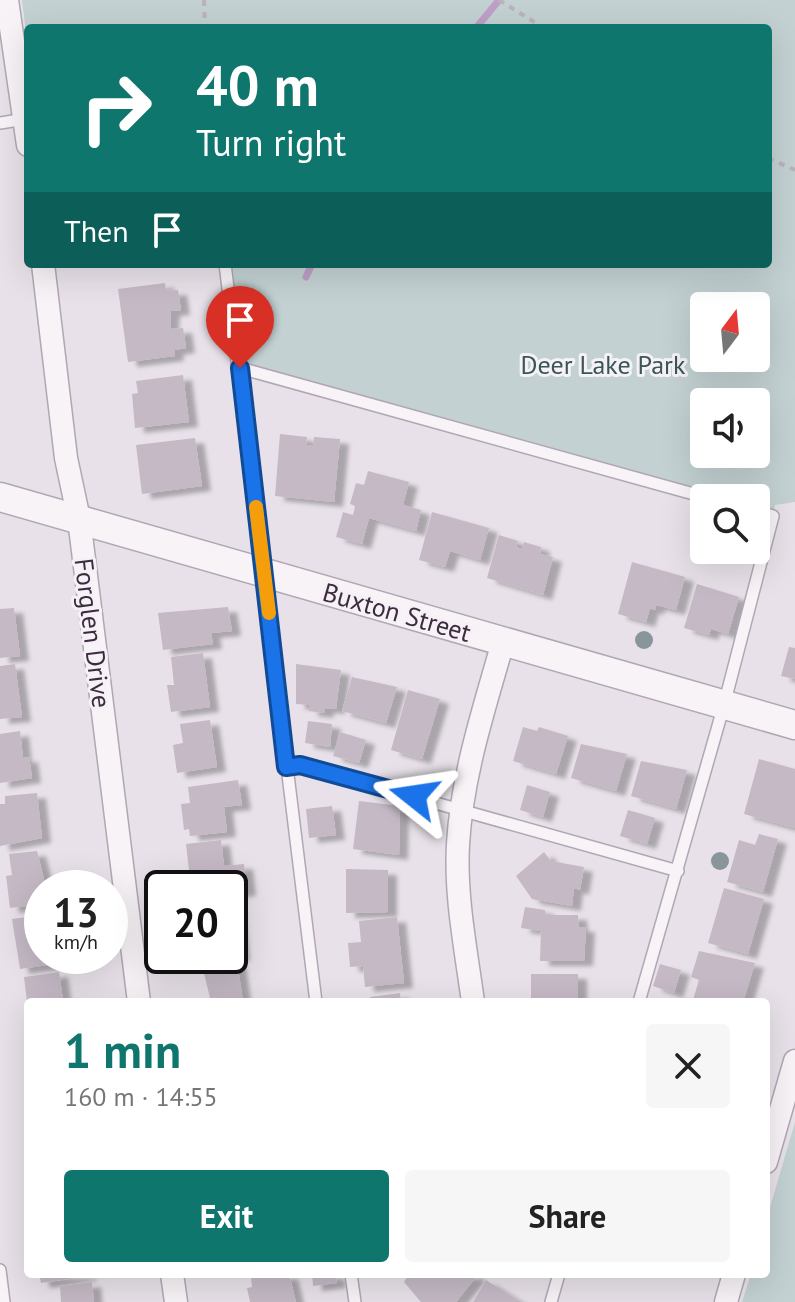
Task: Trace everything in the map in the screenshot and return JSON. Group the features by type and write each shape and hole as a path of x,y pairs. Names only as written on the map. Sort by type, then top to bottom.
{"street":[{"path":"7,0 24,112"},
{"name":"Forglen Drive","path":"43,268 66,458 79,519 139,998"},
{"name":"Buxton Street","path":"0,497 795,725"},
{"path":"473,998 457,868 461,809 471,757 503,642"},
{"path":"770,1148 795,1061"},
{"path":"173,1278 176,1302"},
{"path":"726,1302 727,1278"}],"lane":[{"path":"0,123 24,119"},
{"path":"226,268 315,998"},
{"path":"240,368 690,493"},
{"path":"640,998 678,871 761,564"},
{"path":"286,767 300,765 678,871"},
{"path":"0,1270 4,1302"},
{"path":"352,1278 355,1302"},
{"path":"551,1302 558,1278"}],"path":[{"path":"204,0 205,24"},
{"path":"499,0 536,24"},
{"path":"772,160 795,170"}],"green space":[{"name":"Deer Lake Park","path":"22,0 795,0 795,502 775,505 773,516 770,515 770,484 690,484 690,493 240,368 226,268 772,268 772,24 25,24"},
{"path":"795,1122 795,1302 742,1302 750,1278 770,1278 770,1207"}],"building":[{"path":"165,283 166,291 178,290 181,310 171,311 170,322 171,329 183,328 186,348 174,350 175,356 128,362 118,289"},
{"path":"183,375 189,422 135,428 132,394 138,393 136,381"},
{"path":"280,434 307,437 306,445 313,446 314,437 340,439 334,502 275,496"},
{"path":"195,438 202,486 142,494 136,445"},
{"path":"368,471 409,482 403,505 421,510 416,531 369,518 362,544 336,537 343,512 353,515 355,506 350,504 356,483 364,485"},
{"path":"432,512 489,528 480,560 450,551 445,567 419,560"},
{"path":"499,535 518,541 516,547 522,549 524,542 541,547 540,554 553,557 543,595 487,578"},
{"path":"632,562 685,577 676,610 656,605 655,610 650,608 646,622 618,614"},
{"path":"697,584 739,597 728,634 711,629 709,635 684,628"},
{"path":"228,607 232,631 211,633 213,644 163,650 158,613"},
{"path":"14,608 20,656 0,658 0,609"},
{"path":"789,647 795,648 795,679 781,676"},
{"path":"203,653 210,707 171,712 167,685 174,685 171,657"},
{"path":"15,664 22,717 0,719 0,666"},
{"path":"296,664 341,670 336,709 325,708 324,713 309,711 309,705 296,704"},
{"path":"352,677 397,687 386,723 342,711"},
{"path":"408,690 440,699 422,759 391,750"},
{"path":"210,720 217,767 177,773 173,745 183,743 180,724"},
{"path":"308,721 332,724 330,747 305,743"},
{"path":"523,727 537,731 539,727 568,736 556,774 513,761"},
{"path":"20,731 23,758 29,757 32,778 0,783 0,734"},
{"path":"340,732 366,740 359,763 333,756"},
{"path":"581,744 627,754 616,791 571,778"},
{"path":"759,759 795,769 795,828 744,814"},
{"path":"641,761 687,770 676,809 631,796"},
{"path":"238,780 242,805 224,807 227,832 190,836 189,829 184,830 181,804 190,803 188,787"},
{"path":"527,785 550,792 543,817 520,810"},
{"path":"37,793 42,838 0,846 0,804 5,804 5,796"},
{"path":"359,801 400,806 399,855 353,849"},
{"path":"332,806 336,835 309,838 306,809"},
{"path":"628,810 655,818 647,844 620,836"},
{"path":"759,834 778,839 763,892 727,882 739,840 755,845"},
{"path":"221,840 224,866 244,864 245,870 189,870 186,844"},
{"path":"37,851 42,870 24,870 24,906 10,908 6,876 12,875 9,854"},
{"path":"544,852 551,861 584,867 580,890 574,888 572,906 532,899 516,876"},
{"path":"346,869 388,870 388,912 346,913"},
{"path":"724,888 764,899 748,954 708,943"},
{"path":"525,907 545,910 546,915 578,915 579,927 586,927 584,961 540,961 541,931 521,928"},
{"path":"24,917 24,968 20,969 12,919"},
{"path":"397,917 404,983 365,987 363,966 350,967 348,943 361,942 359,921"},
{"path":"699,951 755,963 744,998 694,998 699,980 691,977"},
{"path":"660,964 681,970 674,993 653,986"},
{"path":"59,974 63,998 27,998 24,977"},
{"path":"204,974 239,974 242,998 210,998"},
{"path":"531,974 578,974 578,998 531,998"},
{"path":"400,993 401,998 370,998"},
{"path":"40,1278 75,1278 41,1283"},
{"path":"251,1278 290,1278 296,1302 250,1302 247,1288 252,1287"},
{"path":"312,1278 336,1278 337,1283 313,1286"},
{"path":"406,1278 475,1278 456,1302 421,1302 404,1282"},
{"path":"486,1280 521,1302 473,1302"},
{"path":"92,1282 94,1302 61,1302 60,1286"}],"waterway":[{"path":"479,24 499,0"},
{"path":"306,277 310,268"}],"slow traffic":[{"path":"256,507 269,613"}],"route":[{"path":"240,368 286,767 300,765 414,796"}]}
